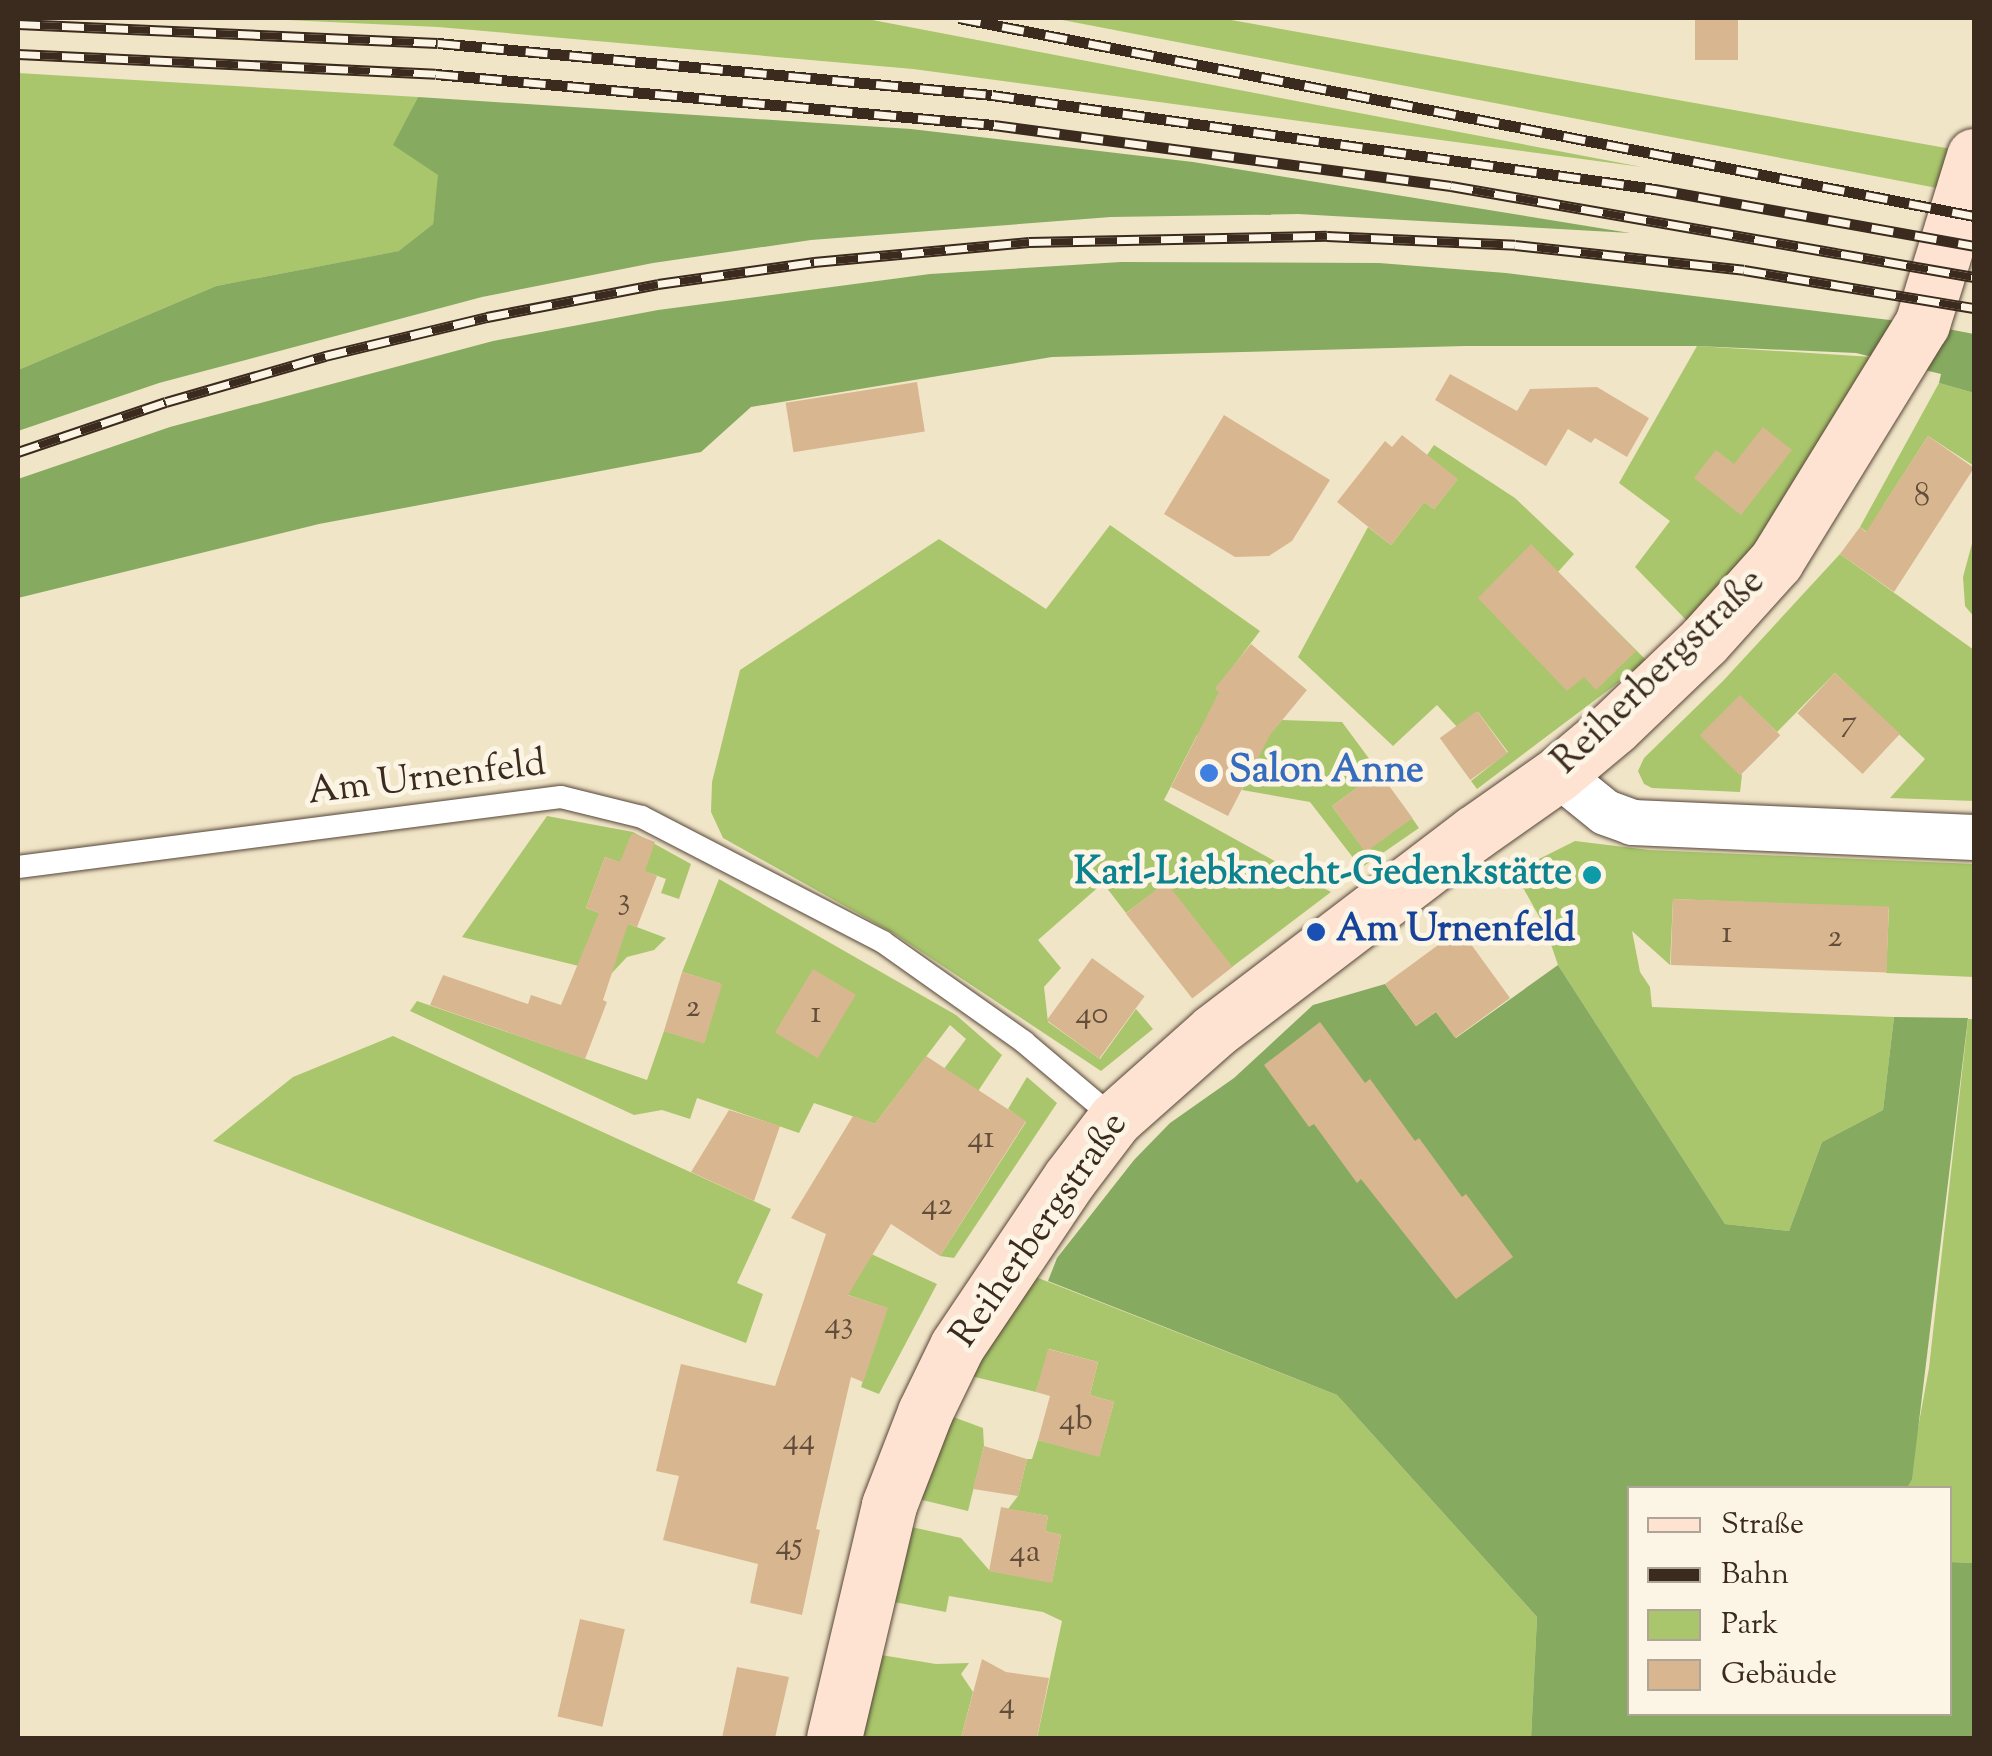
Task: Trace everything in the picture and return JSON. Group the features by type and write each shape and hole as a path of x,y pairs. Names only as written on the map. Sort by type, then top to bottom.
{"street":[{"name":"Reiherbergstraße","path":"834,1738 889,1505 925,1412 957,1346 1005,1270 1115,1118 1214,1031 1324,945 1558,774 1704,642 1776,561 1922,324 1974,156"},
{"path":"1558,774 1605,812 1632,822 1974,837"}],"lane":[{"name":"Am Urnenfeld","path":"18,867 561,796 642,816 882,942 1024,1042 1115,1118"}],"green space":[{"path":"246,18 862,18 1642,167 913,69 438,27"},
{"path":"1052,18 1220,18 1974,153 1963,193"},
{"path":"18,73 418,97 394,145 439,175 433,224 400,251 216,286 18,370"},
{"path":"418,97 911,129 1193,162 1630,233 1298,214 1111,217 811,240 653,263 482,297 159,383 18,431 18,370 216,286 399,251 433,224 438,175 393,145"},
{"path":"1121,262 1379,263 1506,273 1922,324 1974,334 1974,393 1939,383 1941,374 1856,353 1697,346 1465,346 1052,357 751,407 701,452 319,524 18,598 18,479 170,427 493,341 658,310 930,274"},
{"path":"1697,346 1873,357 1754,550 1689,623 1635,567 1670,521 1619,483"},
{"path":"1939,383 1974,393 1974,466 1928,436 1883,506 1888,547 1860,527"},
{"path":"1434,445 1515,498 1574,554 1558,572 1647,661 1477,789 1471,781 1508,752 1478,712 1457,727 1437,705 1393,746 1298,657 1368,527 1391,545 1424,502 1434,509 1457,480 1427,455"},
{"path":"1110,525 1260,631 1216,689 1270,734 1282,720 1342,722 1379,772 1332,806 1365,851 1412,818 1419,828 1361,868 1310,802 1242,790 1254,764 1197,735 1164,800 1331,892 1232,967 1166,883 1126,913 1103,883 1038,940 1061,968 1044,987 1048,1022 1100,1059 1136,1009 1153,1029 1101,1071 893,933 723,838 711,812 712,782 740,670 939,539 1046,609"},
{"path":"1974,536 1974,617 1965,606 1963,577"},
{"path":"1840,554 1974,650 1974,801 1890,798 1925,759 1835,673 1777,732 1740,696 1702,735 1742,775 1740,792 1652,788 1644,784 1638,771 1644,758 1723,681"},
{"path":"547,816 633,832 691,864 679,899 661,893 666,879 605,857 586,908 666,938 654,950 627,957 611,974 462,937"},
{"path":"1575,841 1649,850 1974,864 1974,977 1886,973 1889,908 1673,899 1670,965 1632,931 1640,972 1650,987 1652,1007 1894,1017 1883,1110 1822,1142 1789,1231 1725,1224 1558,965 1545,927 1521,884 1537,860"},
{"path":"719,879 956,1015 1002,1055 935,1156 895,1135 966,1039 950,1025 875,1124 814,1103 799,1133 697,1098 690,1119 662,1110 634,1115 410,1011 417,1001 647,1080 664,1031 704,1043 721,984 682,972"},
{"path":"1558,965 1725,1224 1789,1231 1822,1142 1883,1110 1894,1017 1968,1018 1912,1479 1908,1486 1627,1486 1627,1716 1952,1716 1952,1562 1974,1563 1974,1738 1531,1738 1537,1617 1337,1395 1048,1281 1057,1258 1134,1160 1170,1123 1234,1078 1313,1005 1385,984 1416,1026 1436,1012 1456,1038"},
{"path":"1968,1019 1974,1019 1974,1563 1952,1562 1952,1486 1907,1486 1929,1368"},
{"path":"393,1036 771,1209 737,1283 763,1294 746,1343 213,1141 293,1077"},
{"path":"1027,1077 1057,1103 954,1258 940,1256 1026,1122 1008,1109"},
{"path":"834,1237 937,1284 879,1394 861,1387 887,1308 810,1282"},
{"path":"1028,1274 1337,1395 1537,1617 1531,1738 1037,1738 1062,1621 1043,1612 949,1596 946,1612 889,1601 907,1526 961,1538 990,1571 1052,1582 1061,1535 1045,1531 1048,1516 1021,1511 998,1522 1018,1496 1027,1459 1032,1459 1038,1440 1099,1456 1114,1402 1090,1395 1098,1362 1049,1349 1036,1392 967,1375"},
{"path":"948,1415 983,1428 984,1446 968,1511 914,1498"},
{"path":"875,1654 936,1664 969,1663 961,1674 973,1692 961,1738 858,1738"}],"building":[{"path":"1695,18 1738,18 1738,60 1695,60"},
{"path":"1450,374 1517,411 1530,389 1597,387 1649,418 1627,457 1595,438 1591,443 1568,429 1546,466 1435,400"},
{"path":"917,382 925,431 793,452 786,403"},
{"path":"1224,415 1330,480 1292,541 1269,556 1235,557 1164,514"},
{"path":"1763,427 1792,450 1741,515 1694,478 1716,450 1734,464"},
{"path":"1402,435 1458,479 1434,509 1424,502 1391,545 1337,502 1385,441 1392,447"},
{"path":"1928,436 1974,468 1894,592 1840,554 1860,527 1866,532"},
{"path":"1531,544 1636,651 1596,690 1584,677 1567,691 1478,598"},
{"path":"1251,644 1307,690 1270,735 1228,816 1171,787 1219,692 1215,688"},
{"path":"1835,673 1900,734 1863,774 1797,713"},
{"path":"1740,695 1780,735 1740,776 1700,735"},
{"path":"1477,711 1508,753 1470,780 1440,738"},
{"path":"1379,772 1413,818 1366,852 1332,806"},
{"path":"632,833 655,842 645,871 657,876 637,927 628,924 603,1000 607,1002 585,1059 430,1005 443,975 528,1004 531,995 561,1005 599,913 586,908 605,857 620,862"},
{"path":"1166,882 1232,967 1192,999 1126,913"},
{"path":"1673,899 1889,907 1887,972 1671,965"},
{"path":"1460,929 1510,998 1455,1038 1436,1012 1416,1026 1385,984"},
{"path":"1092,958 1145,996 1099,1059 1047,1020"},
{"path":"813,969 856,995 818,1058 775,1032"},
{"path":"682,972 722,984 704,1044 664,1031"},
{"path":"1320,1022 1365,1083 1370,1079 1415,1141 1419,1138 1513,1257 1456,1299 1361,1179 1357,1183 1314,1124 1309,1127 1264,1065"},
{"path":"926,1056 1026,1121 940,1256 891,1224 848,1295 888,1308 863,1382 851,1377 816,1529 820,1530 802,1615 750,1603 758,1564 663,1540 679,1476 656,1471 681,1364 775,1386 826,1234 791,1218 853,1116 875,1124"},
{"path":"729,1110 780,1126 754,1201 691,1172"},
{"path":"1048,1349 1098,1362 1090,1395 1114,1402 1099,1457 1038,1440 1050,1396 1036,1392"},
{"path":"984,1446 1027,1459 1018,1496 973,1489"},
{"path":"1001,1507 1048,1516 1045,1531 1061,1535 1052,1583 989,1571"},
{"path":"580,1619 625,1629 602,1727 558,1716"},
{"path":"982,1659 1006,1672 1049,1678 1037,1738 961,1738"},
{"path":"737,1667 789,1677 775,1738 722,1738"}],"railway":[{"path":"959,18 1974,216"},
{"path":"18,24 438,43 992,95 1655,189 1974,246"},
{"path":"18,54 436,74 994,125 1451,186 1974,277"},
{"path":"18,452 166,402 325,356 487,317 658,284 814,262 1029,242 1327,236 1515,245 1744,270 1974,308"}],"place":[{"name":"Salon Anne","path":"1209,773"},
{"name":"Karl-Liebknecht-Gedenkstätte","path":"1592,875"},
{"name":"Am Urnenfeld","path":"1316,932"}]}
